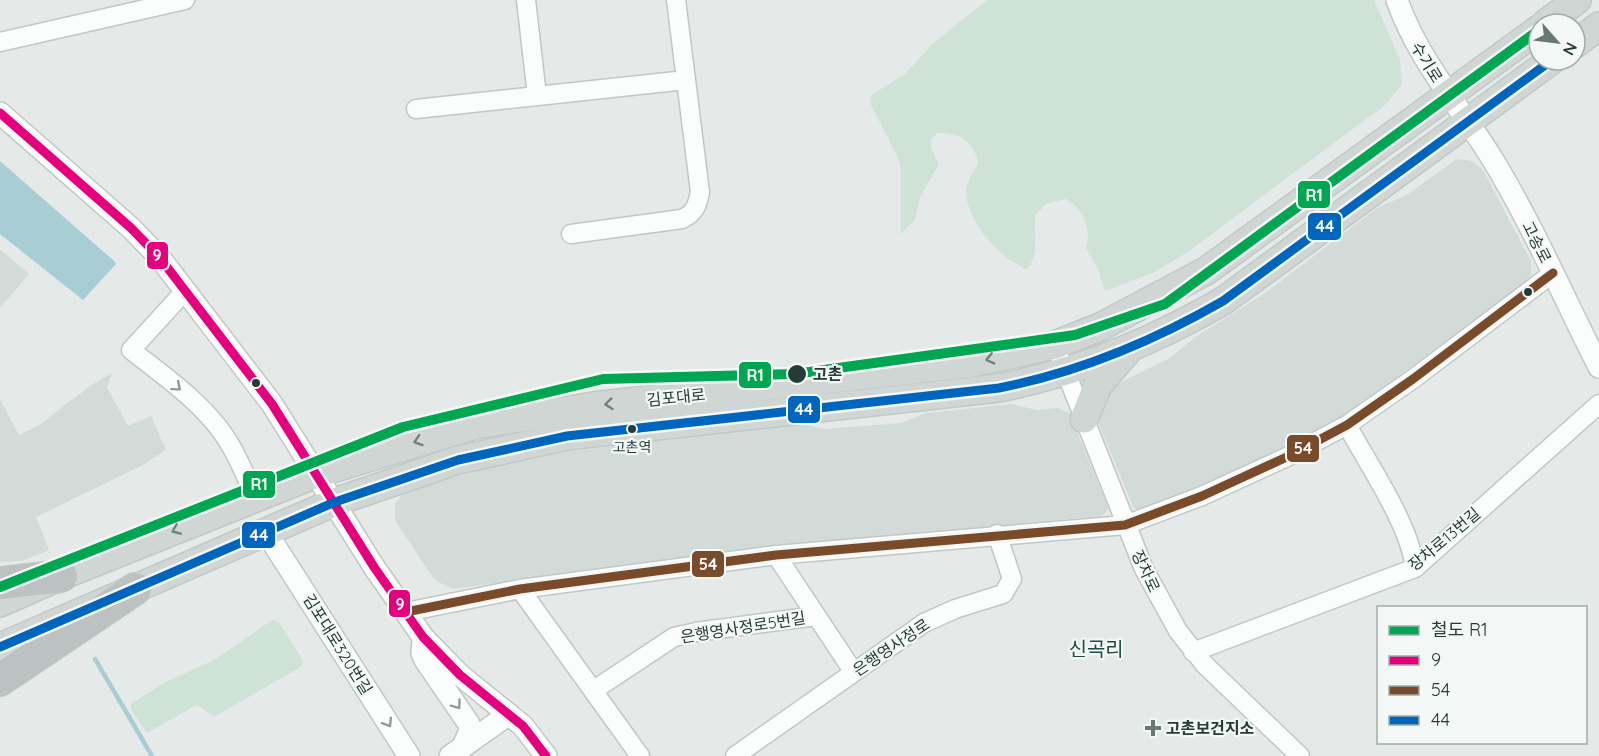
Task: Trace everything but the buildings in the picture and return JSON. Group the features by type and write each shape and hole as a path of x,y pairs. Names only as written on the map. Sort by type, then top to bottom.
{"highway":[{"path":"0,583 61,576"},
{"path":"0,680 135,589"}],"main road":[{"path":"1561,12 1577,0"},
{"name":"김포대로","path":"0,603 255,496 436,436 514,417 972,363 1055,345 1102,327 1206,271 1527,37"},
{"name":"김포대로","path":"0,647 335,502 458,460 567,436 999,388 1066,372 1129,350 1223,301 1535,72"},
{"path":"1084,419 1098,385 1129,350"}],"street":[{"path":"0,42 185,0"},
{"path":"526,0 537,96"},
{"path":"571,234 682,219 692,214 698,205 700,192 676,0"},
{"name":"수기로","path":"1397,0 1416,45 1467,120"},
{"path":"417,109 686,80"},
{"path":"0,113 137,234 160,258 253,377 335,502 374,567 423,637 460,675 523,726 546,756"},
{"name":"고송로","path":"1467,120 1514,198 1599,367"},
{"path":"406,612 520,589 776,555 997,534 1125,525 1202,496 1304,449 1347,425 1413,379 1553,273"},
{"path":"184,291 131,350 191,399 213,421 228,440 255,496"},
{"name":"장차로","path":"1055,345 1125,525 1163,606 1193,652 1300,756"},
{"name":"장차로13번길","path":"1193,652 1415,568 1599,404"},
{"path":"1347,425 1410,544 1415,568"},
{"name":"김포대로320번길","path":"266,532 409,756"},
{"name":"은행영사정로","path":"735,756 853,671 933,618 1003,594 1012,579 997,534"},
{"path":"776,555 853,671"},
{"path":"520,589 640,756"},
{"name":"은행영사정로5번길","path":"594,690 674,637 816,616"},
{"path":"423,637 421,646 425,660 469,724 470,730 456,752"},
{"path":"456,752 509,714"}],"shaded area":[{"path":"1457,159 1472,161 1483,170 1531,261 1531,275 1526,281 1346,416 1247,466 1147,510 1134,509 1093,410 1104,390 1168,359 1194,338 1265,293 1380,206 1405,196"},
{"path":"0,249 29,274 0,308"},
{"path":"112,373 107,387 128,426 151,416 166,450 141,466 36,517 49,550 22,561 0,562 0,399 19,435 39,425 90,386"},
{"path":"1011,404 1037,410 1058,408 1069,413 1107,504 1108,509 1102,516 763,547 453,589 438,582 431,575 395,520 395,504 404,492 508,462 563,452 802,424 825,429 901,423 927,413"}],"green space":[{"path":"987,0 1374,0 1400,60 1402,84 1385,105 1188,252 1152,273 1105,291 1098,269 1086,248 1088,233 1085,220 1077,208 1066,199 1046,204 1036,214 1034,257 1027,269 1006,257 996,248 979,227 968,204 966,188 978,163 976,155 964,139 952,134 938,133 931,139 931,147 939,164 920,197 915,220 901,234 901,169 896,154 871,105 870,96 906,73 930,46"},
{"path":"272,620 279,622 303,661 301,667 214,717 197,705 147,733 131,710 131,704 166,682 216,659"}],"water":[{"path":"0,161 116,264 83,300 0,234"}],"waterway":[{"path":"95,659 152,756"}],"rail line":[{"name":"R1","path":"0,587 403,427 603,379 795,374 1075,335 1165,304 1527,39"}],"transit line":[{"name":"44","path":"0,647 335,502 458,460 567,436 999,388 1058,373 1115,354 1169,330 1223,301 1536,72"},
{"name":"9","path":"0,113 131,228 160,258 272,404 374,567 423,637 460,675 523,726 546,756"},
{"name":"54","path":"406,612 520,589 776,555 1125,525 1202,496 1289,456 1347,425 1413,379 1553,273"}],"place":[{"name":"고촌","path":"797,374"},
{"name":"고촌역","path":"632,429"},
{"name":"고촌보건지소","path":"1153,728"}],"district":[{"name":"신곡리","path":"1096,649"}]}
